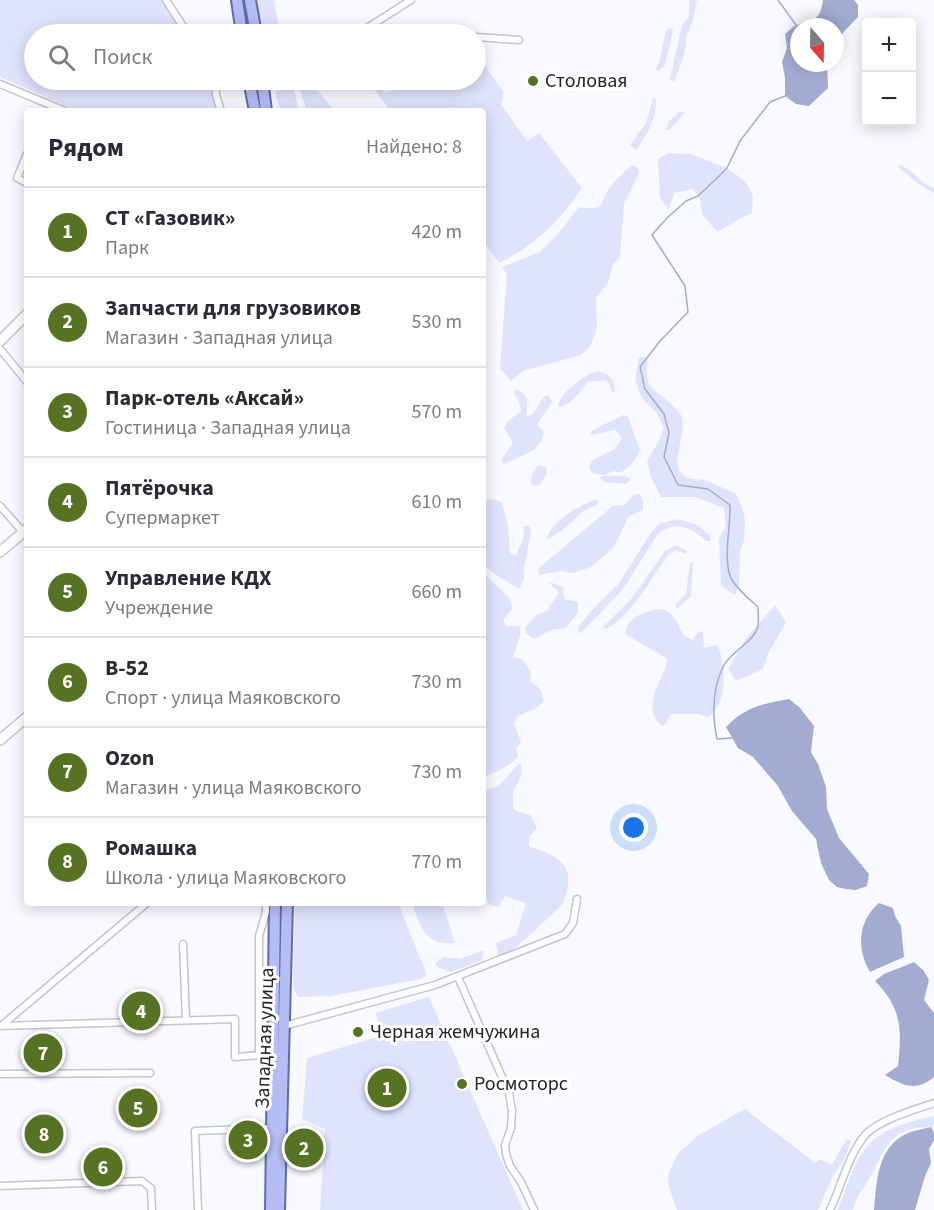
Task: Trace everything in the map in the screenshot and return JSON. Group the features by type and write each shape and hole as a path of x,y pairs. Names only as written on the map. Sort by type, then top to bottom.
{"main road":[{"path":"237,0 241,24"},
{"path":"250,0 254,24"},
{"path":"251,90 254,108"},
{"path":"266,90 266,108"},
{"path":"0,341 24,317"},
{"path":"0,552 24,531"},
{"path":"0,740 24,720"},
{"name":"Западная улица","path":"271,1210 276,906"},
{"name":"Западная улица","path":"279,1210 287,906"}],"street":[{"path":"166,0 182,24"},
{"path":"373,24 411,0"},
{"path":"486,38 519,40"},
{"path":"0,84 58,108"},
{"path":"216,90 220,108"},
{"path":"47,108 49,104"},
{"path":"24,161 17,178 24,182"},
{"path":"0,349 24,378"},
{"path":"0,506 24,529"},
{"path":"284,1026 435,985 565,934 573,923 577,898"},
{"path":"1,1026 143,906"},
{"name":"Западная улица","path":"259,1054 259,936 266,906"},
{"path":"183,944 186,1020"},
{"path":"458,977 509,1093 512,1111 506,1154 534,1210"},
{"path":"1,1026 235,1019 235,1057 273,1054"},
{"path":"0,1074 150,1073"},
{"path":"830,1210 852,1158 867,1133 896,1117 934,1103"},
{"path":"198,1210 195,1131 272,1128"},
{"path":"0,1186 142,1181 151,1188 152,1210"}],"shaded area":[{"path":"0,0 166,0 181,24 24,24 24,88 0,77"},
{"path":"256,0 274,0 278,24 260,24"},
{"path":"689,0 697,0 687,35 684,56 674,82 670,79 682,25 689,17"},
{"path":"670,28 673,30 665,65 659,71 655,70 659,63 666,31"},
{"path":"486,67 504,93 501,104 527,141 539,133 582,188 546,231 524,249 499,263 486,245 486,108 388,108 374,90 382,90 384,93 392,90 486,90"},
{"path":"29,90 216,90 221,101 214,108 70,108"},
{"path":"276,90 294,90 298,108 280,108"},
{"path":"300,90 318,90 332,108 306,108"},
{"path":"653,98 656,99 656,106 653,120 636,150 630,145 646,123"},
{"path":"681,111 685,113 669,130 666,130 669,121"},
{"path":"668,153 691,154 727,168 745,181 753,195 752,213 717,232 702,214 700,199 693,189 674,193 669,210 660,198 658,159"},
{"path":"632,165 638,168 639,173 624,204 620,257 613,264 608,283 596,298 597,328 590,347 581,355 523,371 511,381 500,368 507,275 502,267 540,252 558,234 579,207 596,208 602,204 611,186"},
{"path":"900,165 934,188 934,193 898,167"},
{"path":"644,357 648,361 649,384 681,415 683,422 677,462 681,473 690,478 711,482 736,494 743,510 744,541 740,551 739,585 735,595 721,586 719,539 726,527 724,508 695,497 661,497 651,477 647,461 664,427 656,412 642,398 635,380 639,358"},
{"path":"598,371 608,375 613,381 615,391 612,393 609,383 605,380 588,382 571,401 558,407 568,390 586,376"},
{"path":"518,390 527,399 526,417 533,414 544,396 548,395 552,402 538,423 544,432 542,440 534,450 504,464 501,460 513,443 504,428 508,421 521,411 514,391"},
{"path":"623,415 628,417 640,450 638,454 629,467 619,473 614,471 604,475 592,473 589,467 592,460 615,449 622,438 615,430 591,435 591,431"},
{"path":"538,465 546,467 547,473 540,485 534,486 531,483 531,477"},
{"path":"624,476 630,480 626,484 604,482 600,478"},
{"path":"640,494 643,510 629,516 614,547 591,567 573,573 561,571 539,575 540,567 613,506 624,505 634,495"},
{"path":"492,499 502,502 508,526 510,553 516,555 523,540 524,527 529,525 531,533 524,579 519,589 486,567 486,500"},
{"path":"597,499 598,504 583,512 561,531 547,539 549,532 560,520"},
{"path":"677,519 698,525 710,536 711,541 706,541 682,527 663,530 657,535 624,588 581,633 578,632 579,626 593,609 619,583 652,531 659,524"},
{"path":"676,545 686,550 687,554 675,550 668,555 624,615 606,629 603,627 632,598 665,551"},
{"path":"690,562 693,564 691,596 677,609 675,605 686,594"},
{"path":"486,576 508,596 513,608 503,620 506,626 520,626 520,636 513,657 522,659 531,672 530,681 541,690 544,702 535,709 518,716 514,724 521,742 516,749 518,756 506,766 486,776"},
{"path":"547,581 563,587 564,599 578,602 578,613 566,628 552,630 534,639 526,633 525,627 537,615 547,611 559,592"},
{"path":"775,605 786,622 769,652 763,669 736,681 728,669 744,641"},
{"path":"657,609 671,614 684,636 693,640 697,633 703,631 704,648 717,645 723,665 724,681 719,703 709,717 697,714 671,714 663,727 656,720 652,703 668,659 625,634 632,620 641,614"},
{"path":"519,763 522,774 513,792 513,807 516,811 530,815 537,828 529,837 529,846 551,855 562,864 568,876 568,885 560,907 512,951 498,956 496,943 516,935 526,903 505,896 499,907 489,905 486,898 486,790 499,786"},
{"path":"295,906 399,906 427,975 421,979 331,996 298,997 293,987"},
{"path":"413,906 443,906 455,943 437,942 426,933"},
{"path":"484,950 482,960 451,972 439,968 435,963 445,957 460,959"},
{"path":"429,997 523,1210 320,1210 325,1129 302,1119 307,1058 383,1035 375,1013"},
{"path":"745,1109 815,1163 820,1159 832,1165 846,1140 851,1140 846,1156 832,1178 818,1210 677,1210 669,1188 668,1175 677,1155 697,1136"},
{"path":"934,1116 934,1127 907,1130 891,1141 857,1198 853,1210 838,1210 853,1171 869,1145 893,1128"}],"water":[{"path":"823,0 854,0 858,5 858,17 844,32 844,18 815,18 822,7"},
{"path":"790,30 790,72 827,72 828,88 809,106 796,104 785,96 782,62 787,48 785,34"},
{"path":"789,699 800,708 814,726 811,752 826,787 827,809 839,838 869,874 867,886 856,890 846,889 837,887 829,880 821,863 816,839 792,811 778,786 753,757 738,748 726,727 754,707"},
{"path":"879,903 893,908 901,926 904,957 870,972 863,954 861,935 867,918"},
{"path":"914,962 924,971 929,980 924,1000 934,1013 934,1077 921,1085 910,1086 885,1075 898,1066 900,1030 891,1001 875,981 884,974"},
{"path":"931,1127 934,1140 929,1149 931,1163 915,1210 874,1210 880,1165 890,1147 908,1133"}],"waterway":[{"path":"778,0 791,18"},
{"path":"732,738 717,739 714,720 715,692 724,665 756,632 758,607 737,587 729,573 727,554 730,505 708,489 678,485 664,457 669,433 664,414 645,389 640,367 660,341 688,312 685,286 652,235 686,201 698,196 727,168 740,141 770,102 785,96"}],"place":[{"name":"Столовая","path":"533,81"},
{"name":"Пятёрочка","path":"141,1011"},
{"name":"Черная жемчужина","path":"358,1032"},
{"name":"Ozon","path":"43,1053"},
{"name":"Росмоторс","path":"462,1084"},
{"name":"СТ «Газовик»","path":"387,1088"},
{"name":"Управление КДХ","path":"138,1108"},
{"name":"Ромашка","path":"44,1134"},
{"name":"Парк-отель «Аксай»","path":"248,1140"},
{"name":"Запчасти для грузовиков","path":"304,1148"},
{"name":"В-52","path":"103,1167"}]}
